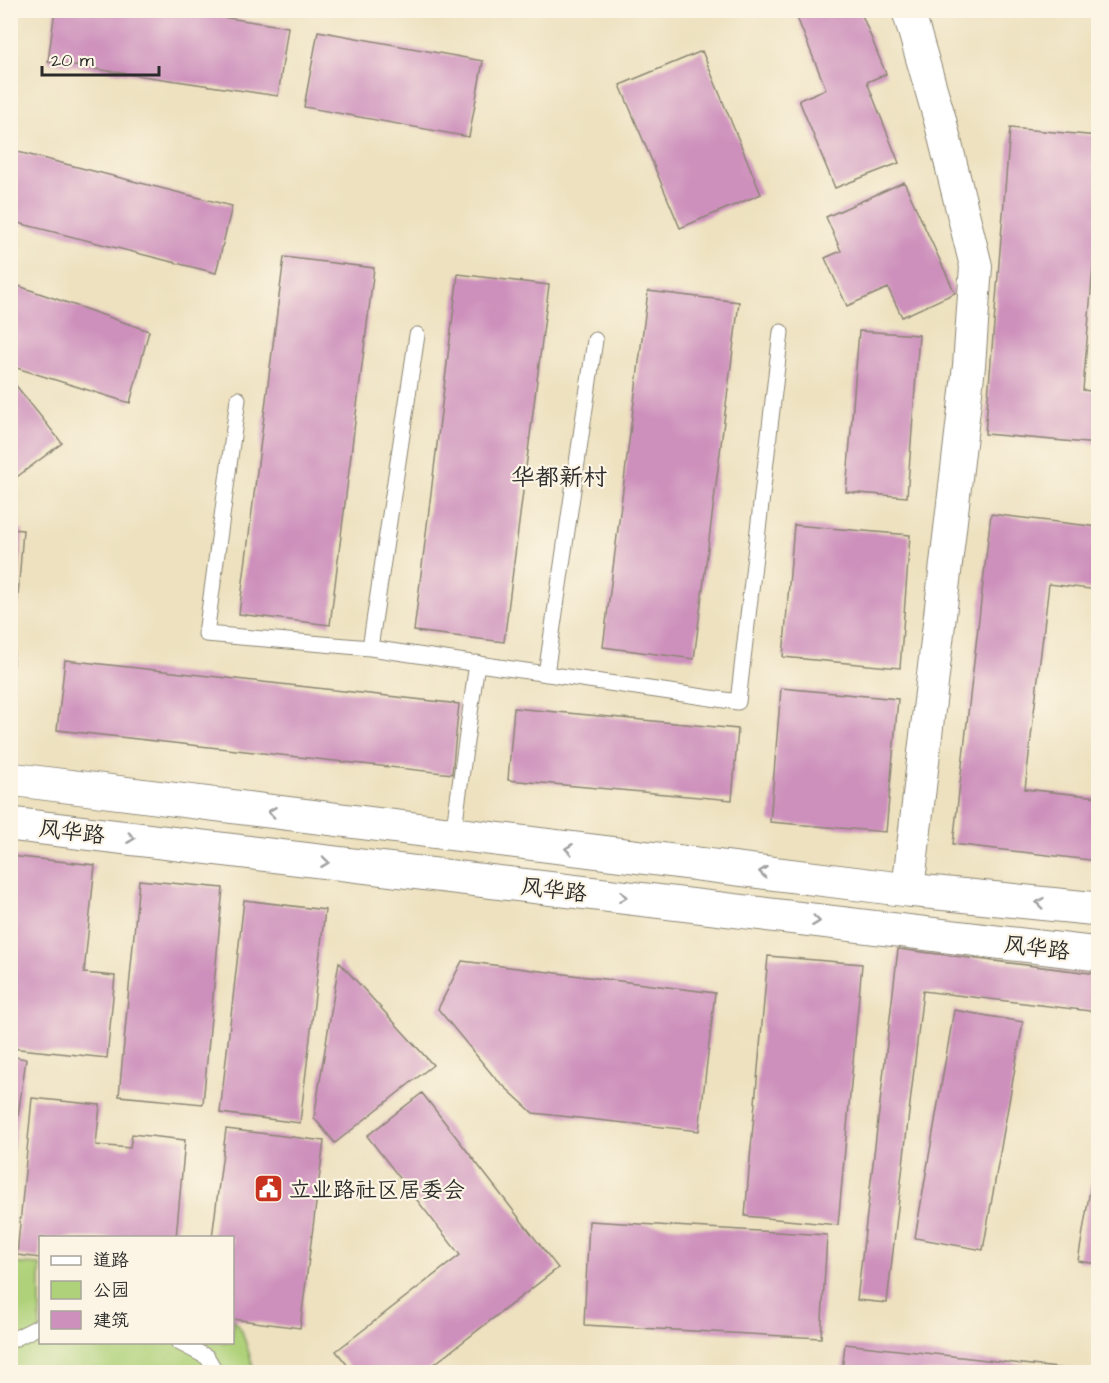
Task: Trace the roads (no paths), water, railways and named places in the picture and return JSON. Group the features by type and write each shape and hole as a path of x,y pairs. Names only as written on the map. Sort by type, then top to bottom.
{"street":[{"path":"908,10 940,120 976,266 969,366 908,890"},
{"name":"风华路","path":"10,779 908,890 1098,909"},
{"name":"风华路","path":"10,824 1098,954"}],"lane":[{"path":"238,399 206,634 370,648 738,702 781,332"},
{"path":"370,648 417,335"},
{"path":"546,674 595,340"},
{"path":"453,835 477,663"},
{"path":"10,1341 39,1326"},
{"path":"182,1344 207,1357 216,1372"}],"place":[{"name":"立业路社区居委会","path":"268,1189"}],"district":[{"name":"华都新村","path":"559,477"}]}
